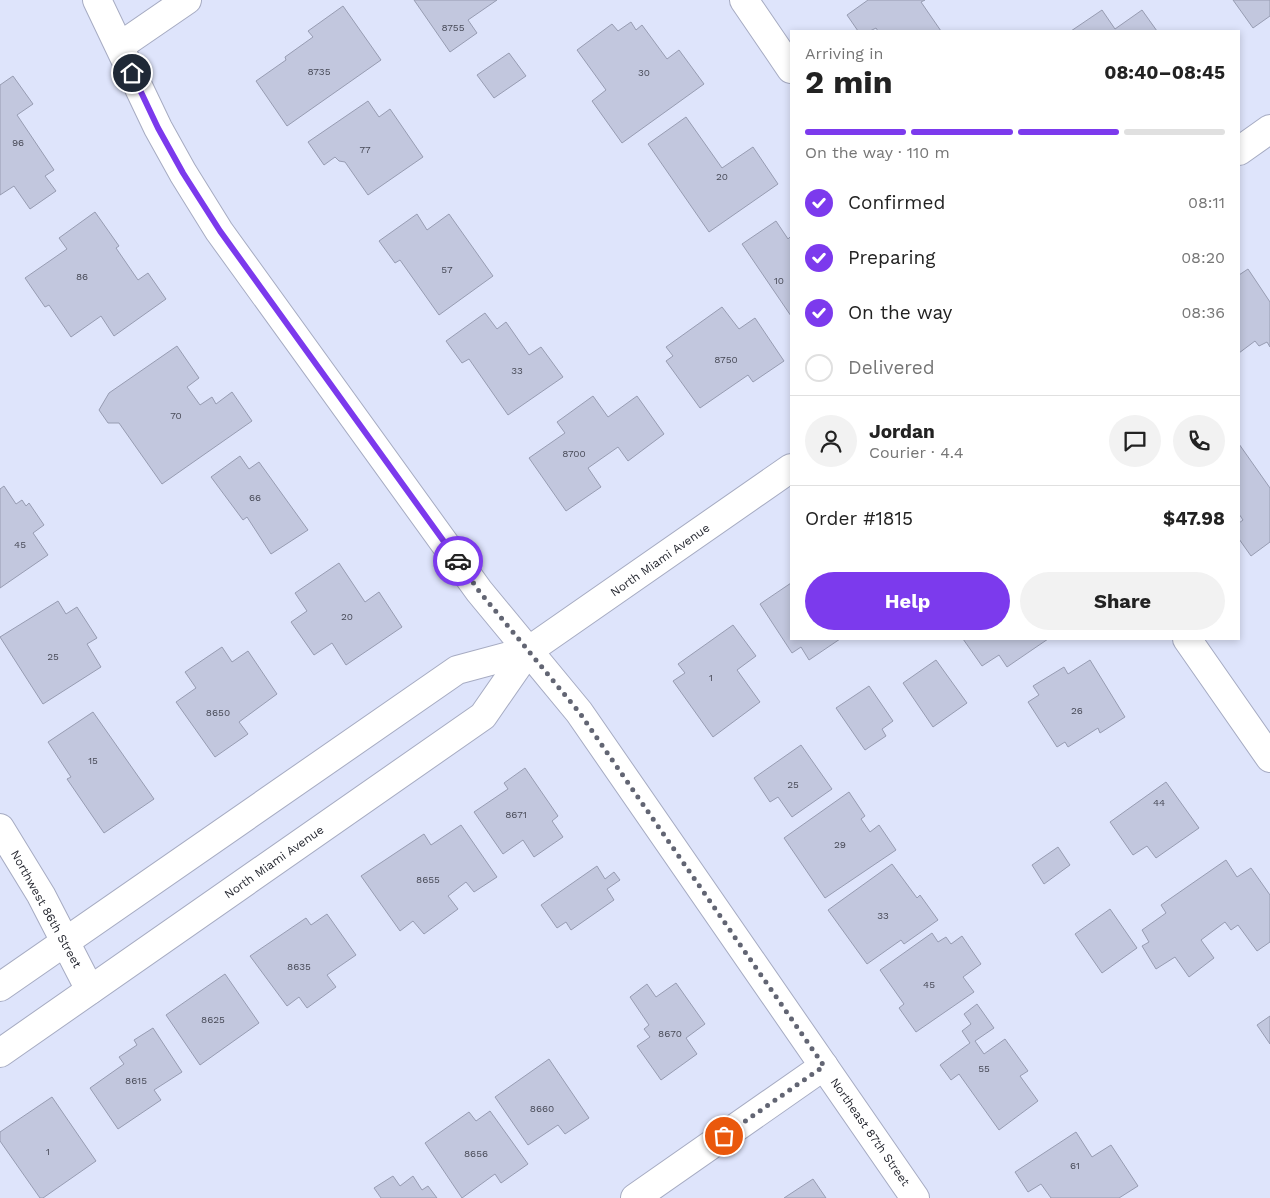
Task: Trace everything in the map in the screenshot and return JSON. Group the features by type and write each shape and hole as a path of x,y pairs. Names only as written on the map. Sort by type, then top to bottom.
{"street":[{"name":"Northeast 87th Street","path":"97,0 158,128 183,173 220,231 479,591 579,712 915,1198"},
{"path":"120,46 187,0"},
{"path":"744,0 790,68"},
{"path":"1240,150 1270,129"},
{"name":"North Miami Avenue","path":"0,987 457,670 528,651 790,469"},
{"path":"1188,640 1270,758"},
{"name":"North Miami Avenue","path":"0,1053 483,716 528,651"},
{"name":"Northwest 86th Street","path":"0,828 41,896 90,990"},
{"path":"635,1198 824,1066"}],"building":[{"path":"414,0 497,0 468,20 477,33 450,52"},
{"path":"868,0 925,0 921,2 940,30 877,30 876,28 872,30 857,30 847,15"},
{"path":"1233,0 1270,0 1270,16 1253,28"},
{"path":"343,6 381,60 287,126 256,81 286,60 285,57 313,37 308,31"},
{"path":"1102,10 1115,29 1142,10 1156,30 1072,30"},
{"path":"631,22 636,30 642,25 667,59 679,50 704,84 622,143 592,101 606,90 577,50 612,24 618,31"},
{"path":"509,53 526,76 494,98 477,75"},
{"path":"13,76 33,104 17,115 54,170 45,176 56,191 30,209 14,186 0,195 0,85"},
{"path":"368,101 379,117 390,109 423,157 368,195 345,162 339,161 335,157 324,165 308,142"},
{"path":"686,117 722,168 753,147 778,184 709,232 648,144"},
{"path":"95,212 119,246 116,248 138,280 148,273 166,299 114,336 101,316 71,337 49,305 45,307 25,278 67,249 59,238"},
{"path":"417,214 427,230 449,214 493,276 439,315 400,260 395,263 379,241"},
{"path":"776,221 788,239 790,237 790,315 742,244"},
{"path":"1248,269 1270,302 1270,347 1267,342 1259,346 1255,341 1240,352 1240,274"},
{"path":"722,307 739,329 755,318 784,361 753,382 748,375 700,408 666,361 673,356 666,347"},
{"path":"485,313 497,329 506,322 529,355 541,347 563,377 508,415 469,359 462,363 446,341"},
{"path":"177,346 199,378 187,387 200,405 212,397 216,404 232,392 252,421 162,484 119,423 108,423 99,410 109,393"},
{"path":"593,396 608,417 637,396 664,434 628,461 618,447 588,468 601,487 566,511 529,458 565,433 557,422"},
{"path":"1240,445 1270,488 1270,542 1251,556 1240,540 1240,522 1243,520 1240,516"},
{"path":"240,456 249,469 259,462 308,530 271,554 247,517 243,520 211,477"},
{"path":"4,486 16,504 22,500 26,506 29,503 44,525 33,533 48,555 0,588 0,489"},
{"path":"339,563 365,602 379,592 402,627 346,665 332,643 314,655 291,622 307,611 295,593"},
{"path":"790,584 790,640 839,640 809,660 801,647 792,653 760,604"},
{"path":"58,601 66,614 77,607 97,638 87,644 101,667 43,704 0,637"},
{"path":"733,625 756,656 737,670 760,702 713,737 673,681 685,673 678,664"},
{"path":"964,640 1047,640 1007,667 999,655 982,666"},
{"path":"222,647 232,662 248,651 277,694 239,722 248,734 215,757 176,702 196,688 185,672"},
{"path":"936,660 967,703 933,727 903,683"},
{"path":"1090,660 1125,717 1100,733 1098,728 1068,747 1065,742 1057,747 1028,702 1039,695 1033,686 1064,667 1068,674"},
{"path":"869,686 893,721 882,729 886,736 865,750 836,708"},
{"path":"93,712 154,799 104,833 67,779 71,777 48,742"},
{"path":"801,745 832,789 792,817 778,797 770,802 754,778"},
{"path":"525,768 558,816 552,821 563,837 534,857 523,840 503,854 474,812 508,789 504,783"},
{"path":"1166,782 1199,828 1156,858 1147,846 1133,855 1110,822"},
{"path":"849,792 865,816 861,819 870,832 879,825 896,850 825,898 784,838"},
{"path":"461,825 497,877 474,892 466,882 448,896 458,909 424,934 413,921 400,931 361,876 424,834 431,845"},
{"path":"1058,847 1070,865 1044,884 1032,865"},
{"path":"1226,860 1237,877 1251,868 1270,895 1270,942 1257,951 1238,925 1231,930 1225,922 1201,940 1214,958 1189,977 1175,957 1156,969 1142,946 1149,942 1142,930 1166,913 1161,905"},
{"path":"892,864 917,898 920,895 938,920 904,944 901,940 867,964 828,910"},
{"path":"597,866 605,879 614,872 620,880 607,889 614,900 571,930 566,922 557,928 541,905"},
{"path":"1110,909 1137,948 1102,973 1075,934"},
{"path":"327,914 356,955 327,975 336,987 307,1008 299,997 287,1006 250,956 306,918 311,925"},
{"path":"932,933 938,942 946,937 951,944 962,936 981,964 963,977 974,992 916,1032 899,1008 904,1004 880,970"},
{"path":"225,974 259,1023 200,1065 166,1015"},
{"path":"676,983 705,1024 686,1038 697,1054 661,1080 637,1046 650,1037 644,1029 649,1025 630,997 647,984 656,997"},
{"path":"977,1004 994,1028 975,1041 984,1054 1005,1039 1028,1071 1020,1076 1038,1101 999,1130 959,1074 951,1080 940,1065 970,1043 962,1031 971,1024 964,1014"},
{"path":"1270,1016 1270,1044 1257,1025"},
{"path":"153,1028 182,1072 154,1090 161,1100 118,1129 90,1088 124,1064 119,1057 137,1045 134,1040"},
{"path":"549,1059 589,1118 565,1134 558,1125 528,1145 495,1097"},
{"path":"52,1097 96,1161 43,1198 40,1198 0,1141 0,1132"},
{"path":"490,1111 528,1164 501,1183 495,1174 462,1198 425,1143 469,1112 476,1121"},
{"path":"1076,1132 1092,1157 1111,1145 1138,1186 1119,1198 1051,1198 1041,1184 1028,1192 1015,1172"},
{"path":"393,1176 400,1186 413,1176 422,1190 428,1186 437,1198 381,1198 374,1188"},
{"path":"813,1179 826,1198 784,1198"}],"way so far":[{"path":"458,561 479,591 579,712 824,1066 724,1136"}],"route":[{"path":"132,73 158,128 183,173 220,231 458,561"}]}
